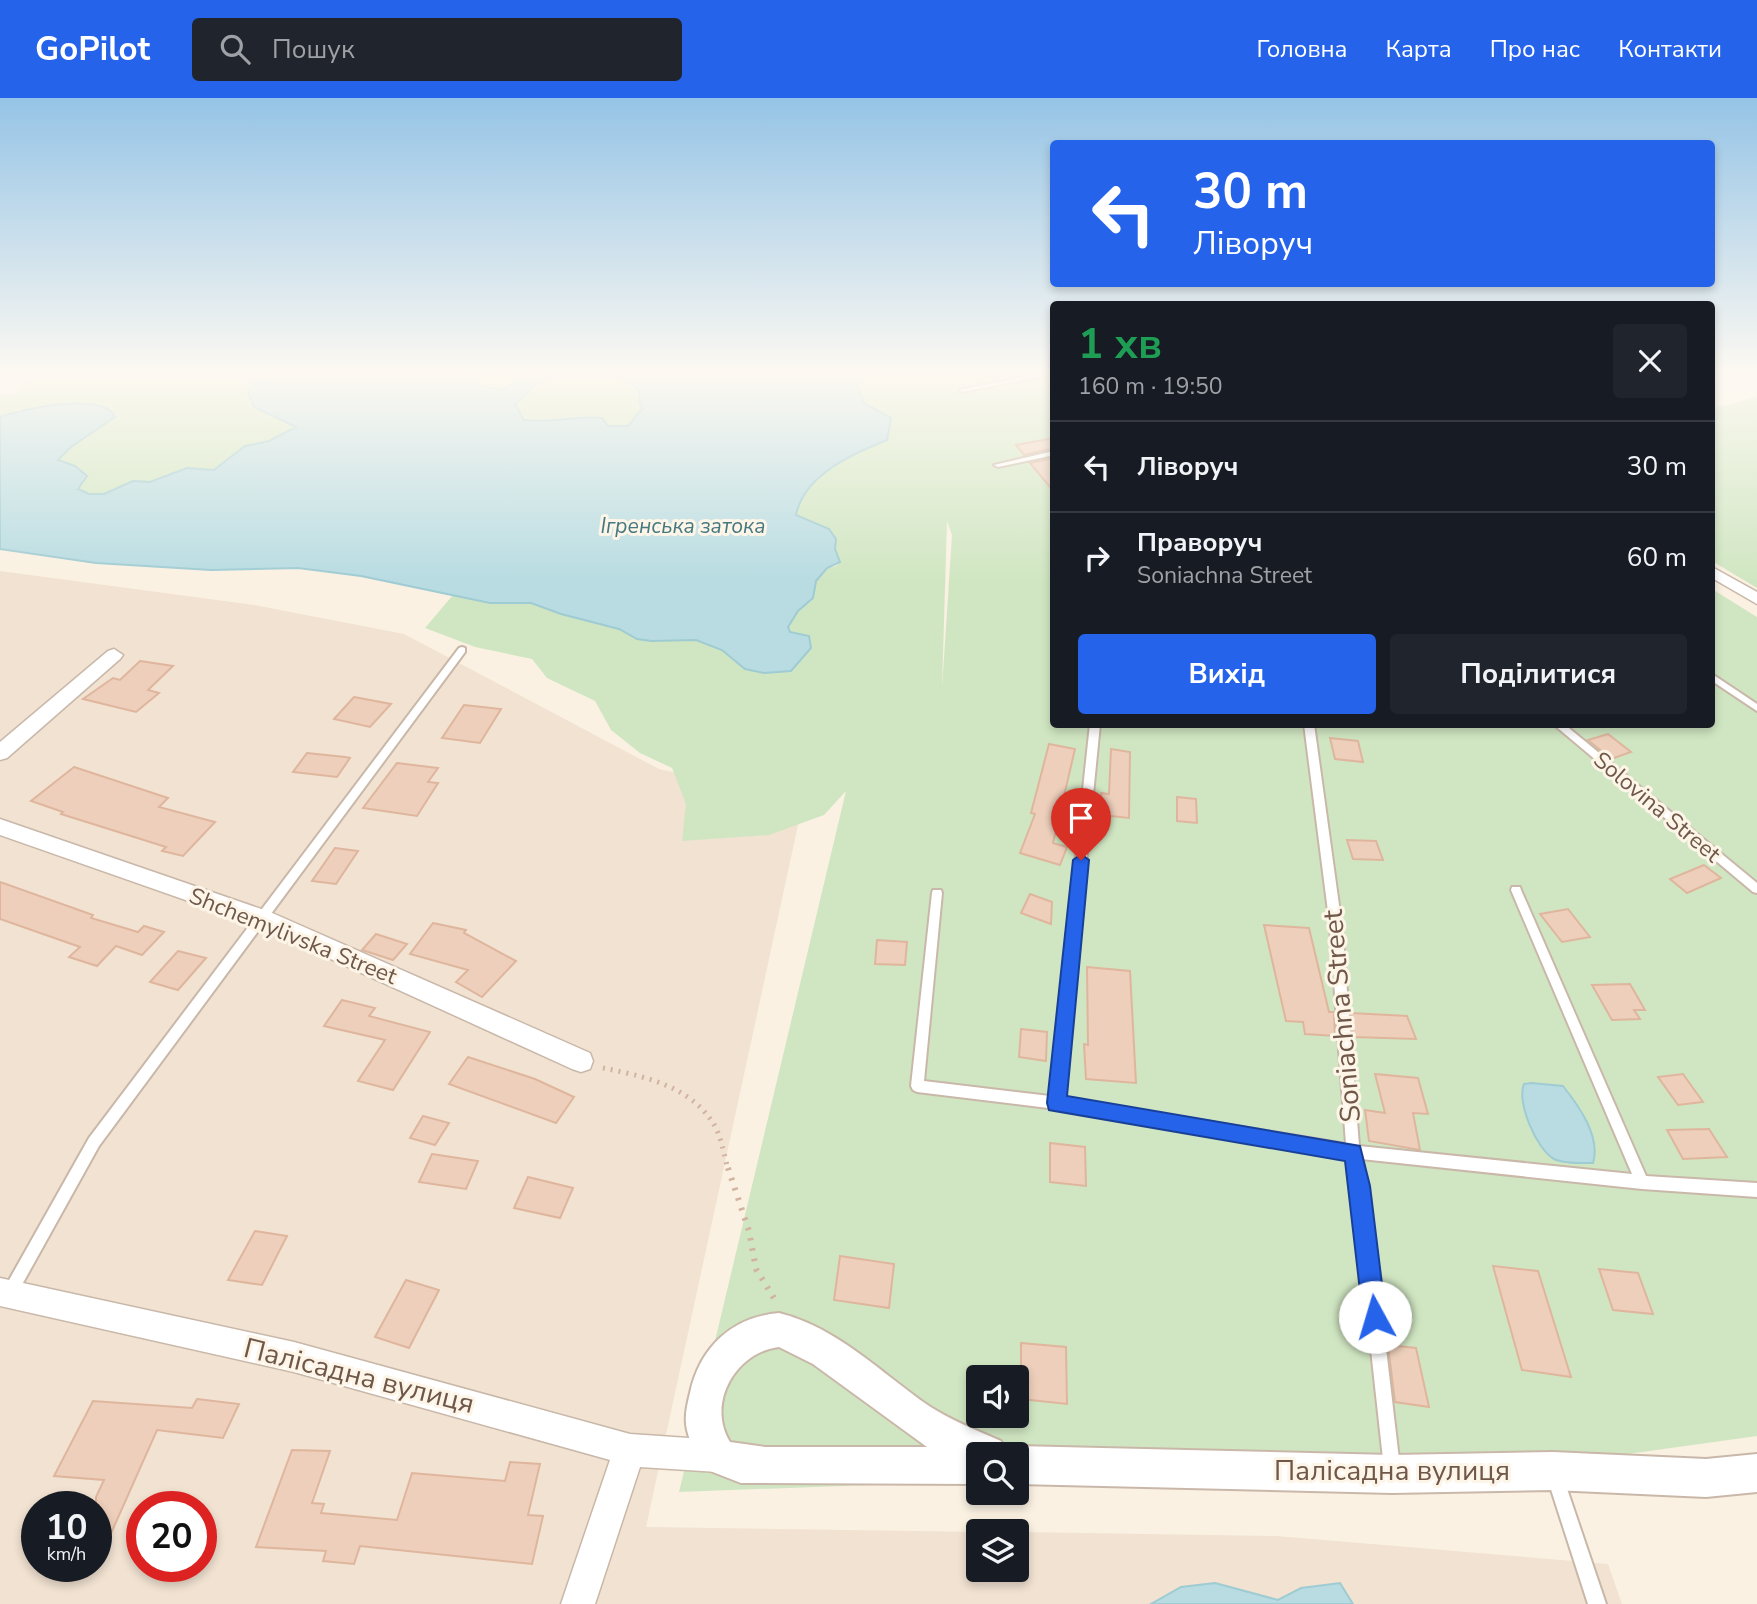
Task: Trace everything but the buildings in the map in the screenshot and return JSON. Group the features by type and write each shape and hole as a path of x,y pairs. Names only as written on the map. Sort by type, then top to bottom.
{"street":[{"path":"1715,574 1757,600"},
{"path":"0,753 114,655"},
{"name":"Shchemylivska Street","path":"0,827 262,918 581,1061"},
{"name":"Палісадна вулиця","path":"5,1293 293,1357 630,1450 718,1456 741,1464 765,1466 966,1465"},
{"path":"718,1456 706,1437 702,1416 711,1376 727,1352 752,1336 780,1330 808,1342 859,1375 909,1414 966,1448"},
{"path":"578,1604 630,1450"},
{"name":"Палісадна вулиця","path":"1029,1464 1392,1474 1553,1471 1706,1478 1757,1473"}],"lane":[{"path":"998,465 1050,454"},
{"path":"5,1293 94,1142 462,650"},
{"path":"1715,679 1757,708"},
{"path":"1056,1103 1095,728"},
{"name":"Soniachna Street","path":"1310,728 1336,927 1353,1153 1360,1186 1392,1474"},
{"name":"Solovina Street","path":"1562,728 1757,889"},
{"path":"1516,890 1642,1182"},
{"path":"937,893 917,1086 1056,1103 1353,1153 1642,1182 1757,1190"},
{"path":"1553,1471 1597,1604"}],"path":[{"path":"581,1061 613,1072 648,1077 671,1087 695,1104 713,1123 749,1231 756,1269 766,1290 808,1342"}],"shaded area":[{"path":"0,571 254,605 404,634 659,769 803,802 646,1527 966,1532 966,1582 1029,1582 1029,1532 1276,1536 1608,1564 1622,1604 0,1604"}],"green space":[{"path":"79,441 268,441 245,446 214,470 187,468 149,482 133,481 104,494 89,494 78,488 86,477 75,466 58,461"},
{"path":"884,441 1050,441 1050,728 1715,728 1715,591 1757,617 1757,1436 1592,1459 1029,1480 1029,1442 966,1442 966,1481 679,1492 846,791 824,815 769,835 682,841 686,804 672,768 640,753 611,730 595,701 547,678 532,659 475,647 425,628 453,595 490,603 531,603 619,629 637,639 696,640 722,650 745,669 791,671 811,648 809,636 790,632 788,627 798,611 813,598 816,581 827,568 840,562 835,549 815,522 796,515 809,488 831,467","holes":["947,521 952,535 942,688"]},
{"path":"1715,441 1757,441 1757,588 1715,563"}],"water":[{"name":"Ігренська затока","path":"0,441 79,441 58,460 75,466 87,476 78,489 89,494 104,494 133,481 150,482 187,468 214,470 245,446 268,441 884,441 831,468 809,488 801,501 796,515 829,529 836,539 835,549 840,562 827,568 816,581 813,598 798,611 788,627 790,632 809,636 811,648 791,671 764,673 745,669 722,650 696,640 637,639 619,629 531,603 490,603 361,576 298,568 211,570 96,563 0,549"},
{"path":"1524,1084 1563,1086 1582,1112 1591,1132 1595,1153 1593,1163 1558,1161 1541,1146 1525,1113 1523,1102"},
{"path":"1215,1583 1278,1600 1301,1588 1340,1583 1353,1604 1151,1604 1181,1587"}],"route":[{"path":"1081,860 1056,1103 1353,1153 1360,1186 1375,1317"}]}
